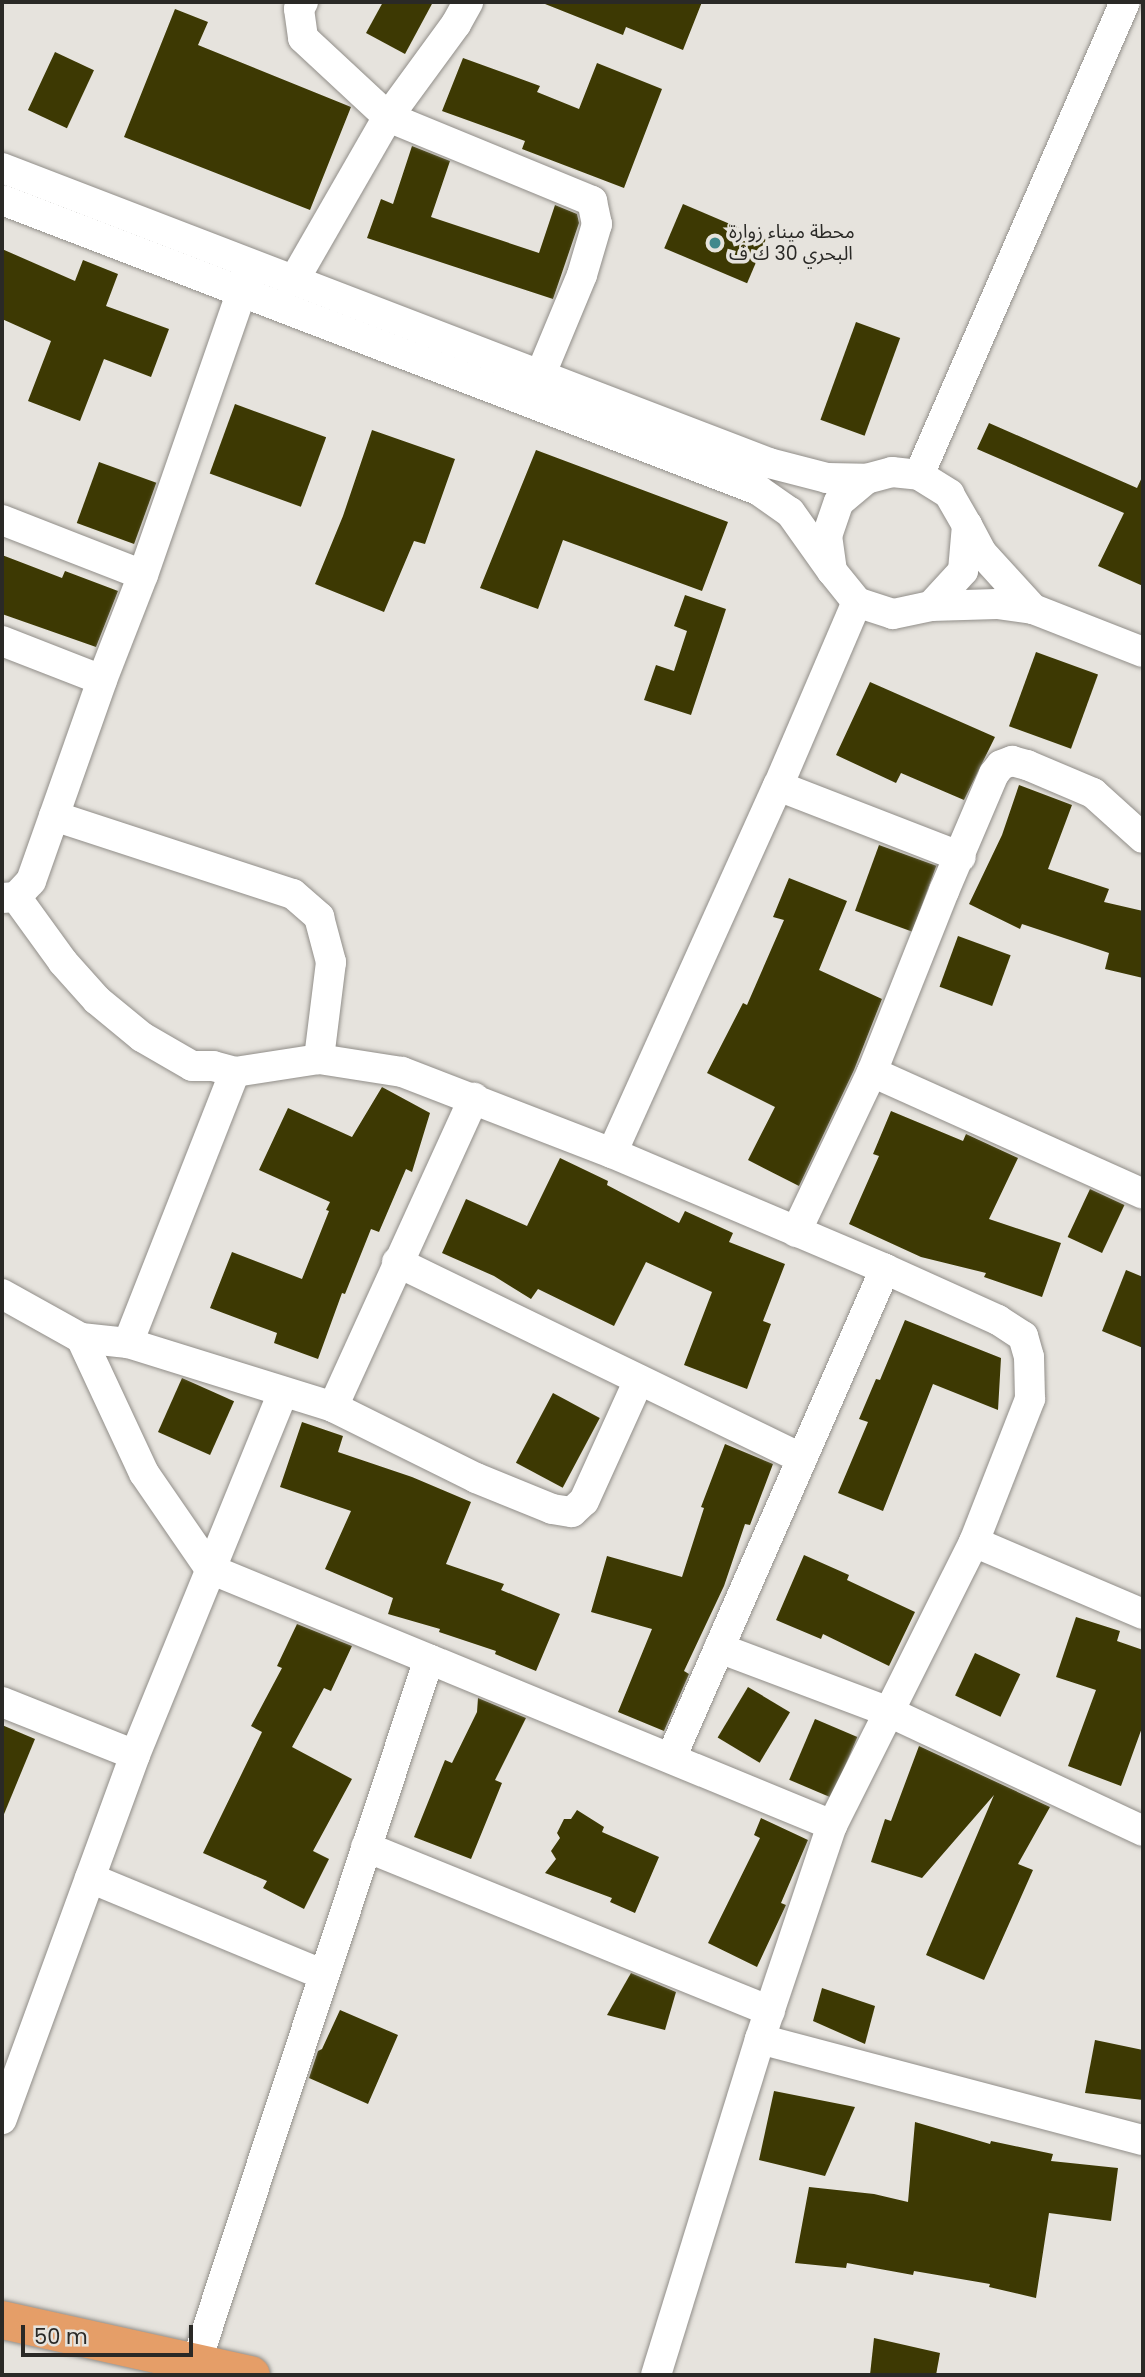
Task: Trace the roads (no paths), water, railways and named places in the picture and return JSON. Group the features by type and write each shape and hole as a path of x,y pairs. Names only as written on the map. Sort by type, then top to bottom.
{"highway":[{"path":"2,2320 192,2371"},
{"path":"2,2337 192,2371 251,2375"}],"street":[{"path":"303,2 299,9 303,38 388,117 592,201 597,224 582,275 540,376"},
{"path":"293,282 388,117 456,24 468,2"},
{"path":"919,475 1125,2"},
{"path":"2,168 246,279 758,490 790,512 857,602 894,614 931,606 997,604 1033,610 1143,652"},
{"path":"2,200 246,279 293,282 795,472 849,481 892,472 919,475 949,494 982,552 1033,610"},
{"path":"246,279 143,575 102,680 31,881 9,897 97,1000 142,1037 192,1066 213,1066 235,1072 319,1059 402,1072 612,1153 998,1320 1023,1336 1028,1357 1030,1399 974,1542 832,1825 760,2039 656,2375"},
{"path":"832,571 827,536 839,502 866,479"},
{"path":"2,520 143,575"},
{"path":"931,606 963,572 967,525"},
{"path":"612,1153 778,786 857,602"},
{"path":"2,641 102,680"},
{"path":"796,1232 872,1072 994,774 1002,765 1012,761 1068,780 1093,793 1143,838"},
{"path":"778,786 961,857"},
{"path":"54,816 293,894 319,917 331,962 319,1059"},
{"path":"128,1343 235,1072"},
{"path":"872,1072 1143,1194"},
{"path":"333,1407 474,1098"},
{"path":"397,1262 802,1459"},
{"path":"671,1758 885,1269"},
{"path":"2,1294 80,1338 128,1343 333,1407 477,1478 552,1509 572,1512 584,1501 639,1380"},
{"path":"80,1338 144,1473 210,1569 832,1825"},
{"path":"2,2119 135,1755 283,1392"},
{"path":"974,1542 1143,1614"},
{"path":"719,1648 887,1711 1143,1831"},
{"path":"192,2371 429,1659"},
{"path":"2,1702 135,1755"},
{"path":"366,1847 769,2011"},
{"path":"90,1878 324,1975"},
{"path":"760,2039 1143,2140"}],"place":[{"name":"محطة ميناء زوارة البحري 30 ك ف","path":"715,243"}]}
